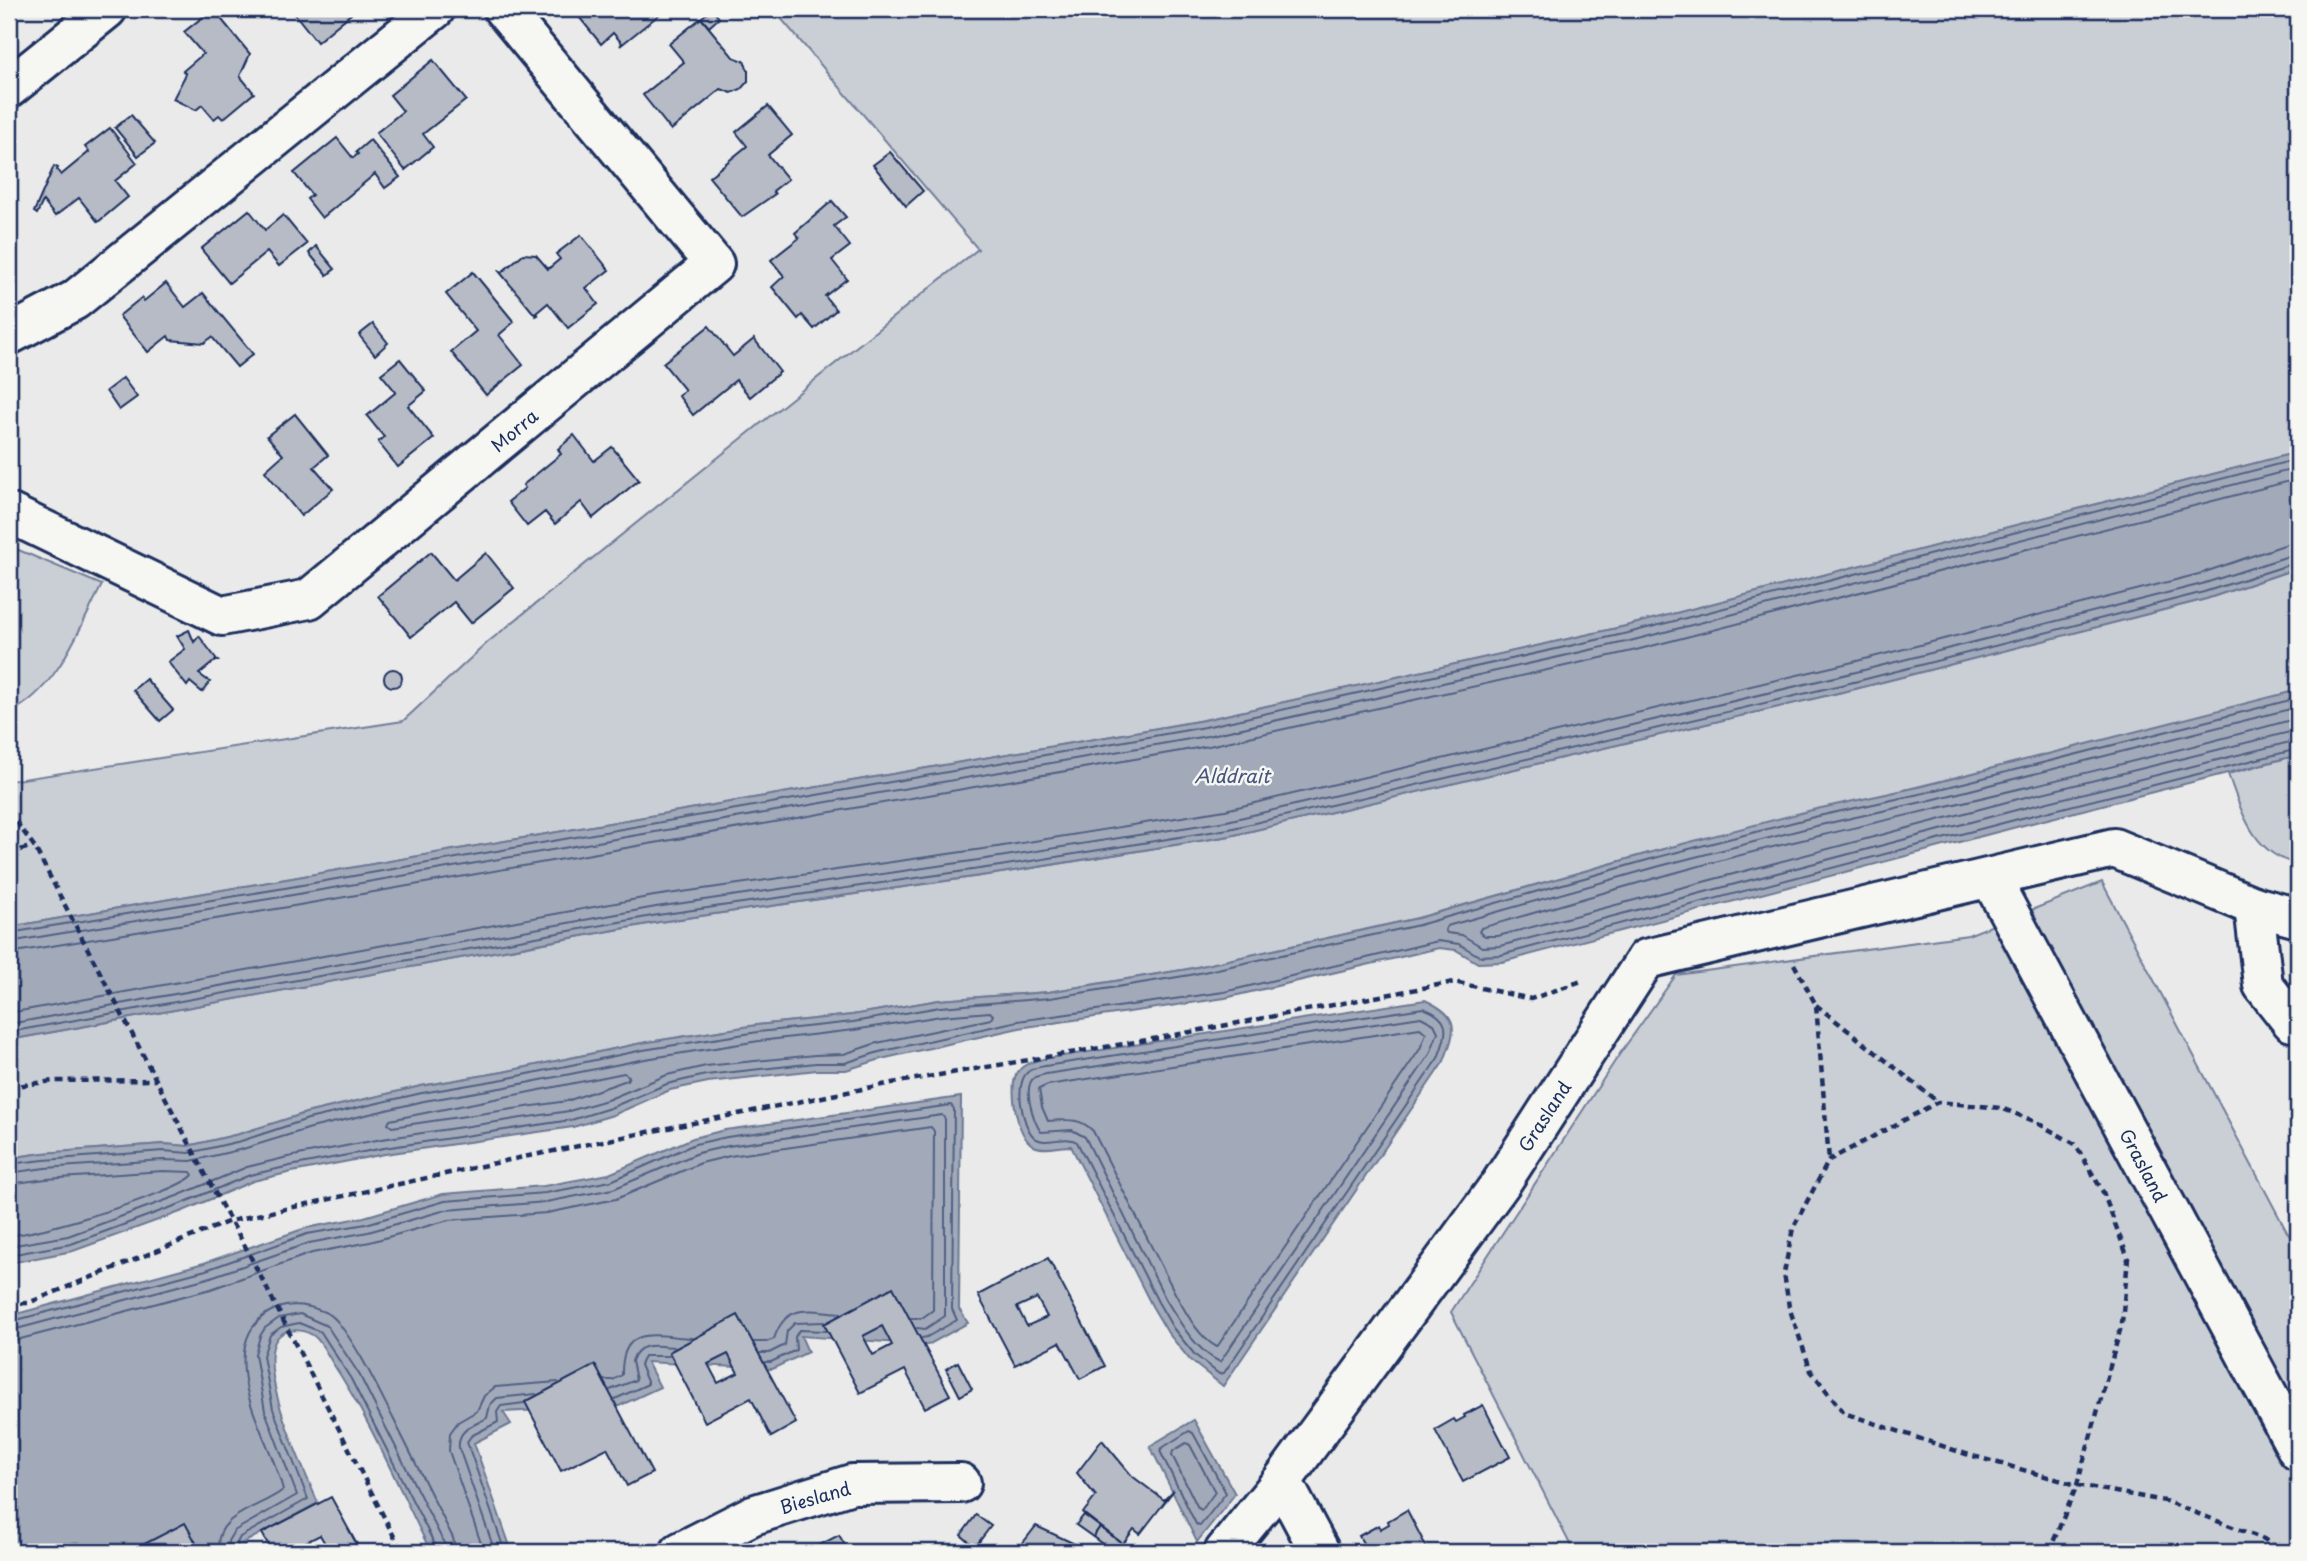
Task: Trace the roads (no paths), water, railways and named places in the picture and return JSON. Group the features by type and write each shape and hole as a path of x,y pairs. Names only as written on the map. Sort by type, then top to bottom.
{"street":[{"path":"9,88 107,9"},
{"path":"9,335 75,300 435,9"},
{"name":"Morra","path":"9,513 222,616 309,599 714,264 503,9"},
{"path":"1991,879 2114,848 2254,906 2298,918"},
{"name":"Grasland","path":"1224,1552 1277,1487 1501,1183 1646,959 1991,879 2298,1451"},
{"path":"2254,906 2263,985 2292,1022 2298,1022"},
{"name":"Biesland","path":"680,1552 753,1515 852,1484 961,1483"},
{"path":"1277,1487 1320,1552"}],"water":[{"name":"Alddrait","path":"2298,452 2298,568 2206,599 1859,688 1230,836 1001,873 659,922 9,1040 9,927 1204,720 1626,626"},
{"path":"2298,690 2298,755 1502,962 1478,963 1456,950 1439,948 1225,998 1019,1028 881,1059 846,1070 817,1070 708,1082 670,1090 613,1115 573,1127 385,1154 253,1181 183,1211 73,1251 9,1261 9,1158 163,1144 188,1146 239,1134 306,1113 421,1086 642,1043 757,1025 852,1015 939,1000 1048,992 1188,969 1418,918 1812,810 1923,786"},
{"path":"1425,1000 1437,1006 1450,1018 1453,1032 1444,1061 1223,1386 1190,1360 1168,1333 1071,1146 1042,1148 1028,1141 1019,1124 1014,1102 1014,1082 1018,1071 1031,1062 1043,1059"},
{"path":"961,1097 959,1309 968,1323 928,1345 801,1336 808,1352 772,1369 647,1362 660,1387 619,1406 503,1412 511,1424 474,1443 512,1552 431,1552 372,1431 324,1348 314,1336 295,1330 283,1333 274,1345 272,1364 275,1388 292,1442 318,1503 243,1543 248,1552 9,1552 9,1316 204,1263 306,1228 364,1217 443,1194 544,1186 609,1174 693,1138 725,1130"},
{"path":"1194,1420 1235,1494 1197,1542 1150,1446"}]}
